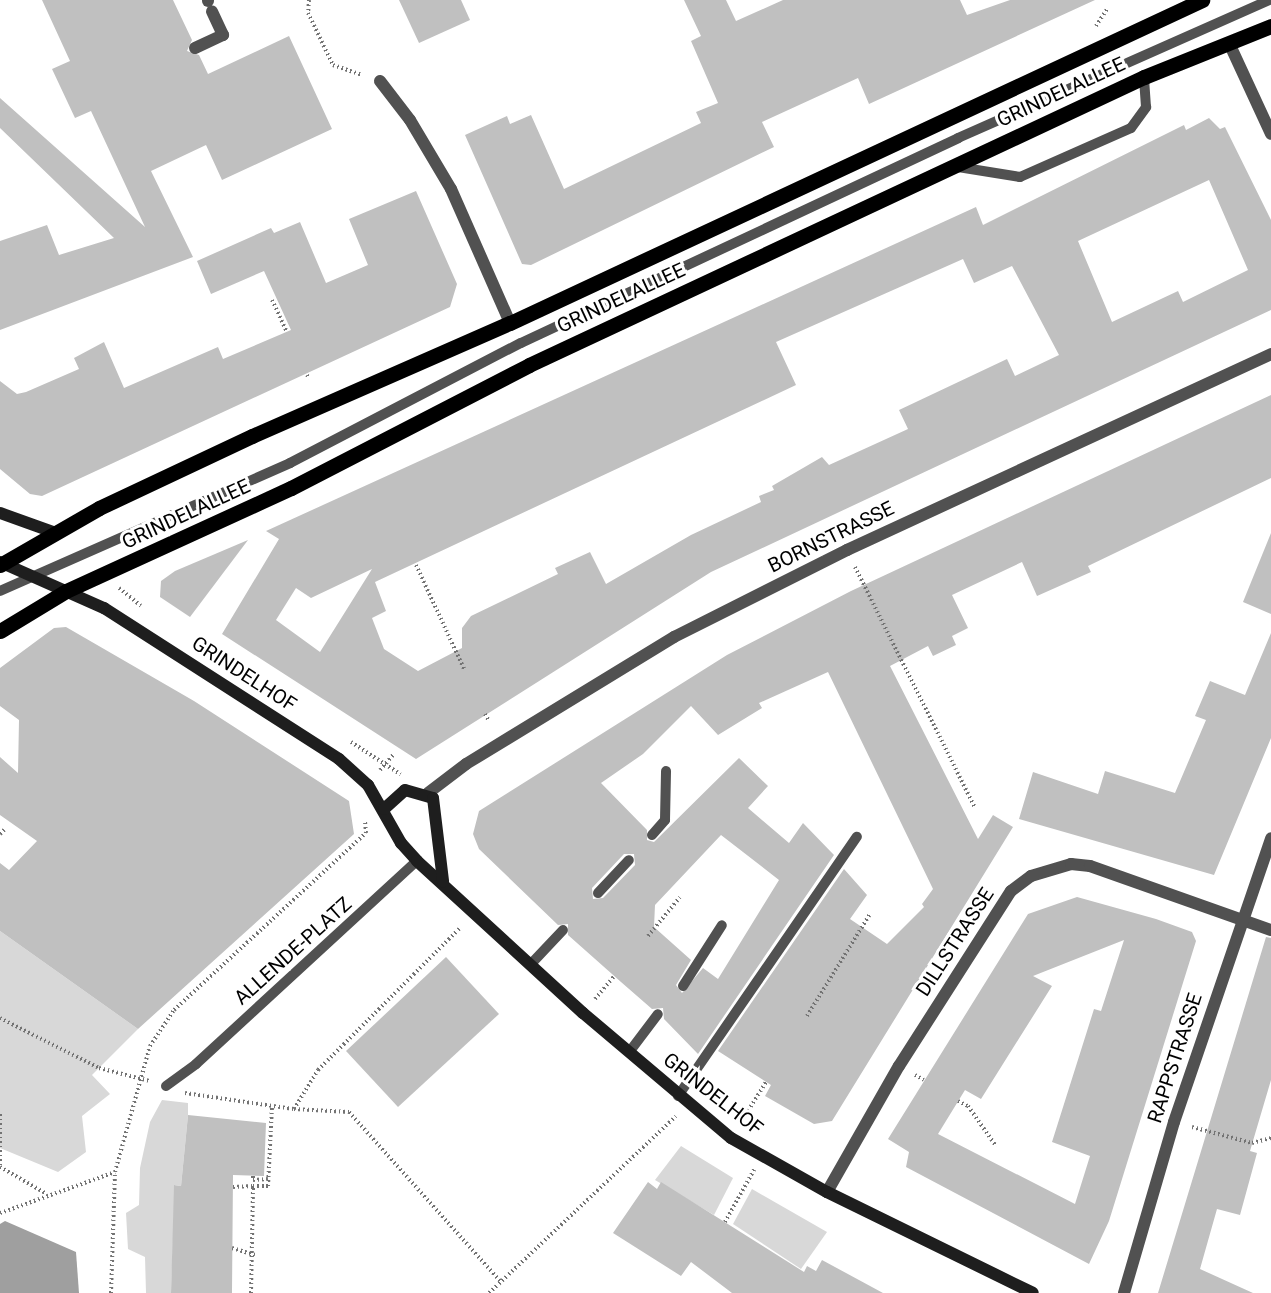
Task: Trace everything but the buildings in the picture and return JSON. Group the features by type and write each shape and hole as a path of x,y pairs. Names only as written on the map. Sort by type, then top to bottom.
{"main road":[{"name":"GRINDELALLEE","path":"1,564 56,533 252,436 510,323 1202,0"},
{"name":"GRINDELALLEE","path":"0,631 66,591 291,488 530,365 1144,77 1271,26"}],"street":[{"path":"195,48 223,34 209,4"},
{"path":"1229,43 1271,134"},
{"path":"380,81 410,120 451,189 510,323"},
{"name":"BORNSTRASSE","path":"428,793 482,756 674,637 847,550 1271,354"},
{"path":"0,513 56,533"},
{"name":"GRINDELHOF","path":"1,564 104,608 320,746 368,785 384,809 401,843 417,861 443,881 470,911 583,1013 630,1051 683,1100 731,1138 827,1192 1033,1293"},
{"path":"384,809 405,790 428,793 436,803 443,881"},
{"name":"RAPPSTRASSE","path":"1124,1293 1240,921 1271,838"},
{"name":"DILLSTRASSE","path":"827,1192 899,1066 1011,891 1031,876 1071,864 1090,866 1240,921 1271,930"}],"lane":[{"name":"GRINDELALLEE","path":"0,591 106,548 290,463 521,343 958,138 1269,0"},
{"path":"952,166 1020,177 1131,128 1146,107 1144,77"},
{"path":"652,835 665,820 666,771"},
{"path":"683,1100 857,837"},
{"path":"598,893 628,860"},
{"name":"ALLENDE-PLATZ","path":"166,1086 192,1067 417,861"},
{"path":"683,986 722,925"},
{"path":"530,965 563,930"},
{"path":"630,1051 658,1014"}],"path":[{"path":"309,0 308,13 333,65 380,81"},
{"path":"272,300 287,332"},
{"path":"847,550 975,808"},
{"path":"416,565 464,669"},
{"path":"485,714 489,721"},
{"path":"111,1293 114,1172 150,1046 174,1010 366,833 363,799 368,785 393,755"},
{"path":"648,936 680,897"},
{"path":"294,1109 318,1070 437,955 458,933 470,911"},
{"path":"807,1016 870,914"},
{"path":"583,1013 614,976"},
{"path":"0,1018 99,1068 141,1078 189,1094 272,1107 349,1112 501,1282"},
{"path":"731,1138 766,1082"},
{"path":"489,1293 683,1100"},
{"path":"958,1101 968,1106 996,1146"},
{"path":"233,1187 268,1186 272,1107"},
{"path":"0,1114 0,1167 47,1194"},
{"path":"1207,1131 1252,1143 1271,1138"},
{"path":"725,1221 762,1156"},
{"path":"0,1213 47,1194 114,1172"},
{"path":"253,1176 253,1180 268,1179"},
{"path":"251,1293 255,1255 253,1186"},
{"path":"232,1248 255,1255"}],"shaded area":[{"path":"0,931 138,1029 92,1075 110,1094 82,1116 86,1152 58,1172 0,1148"},
{"path":"162,1100 188,1103 188,1115 181,1186 175,1185 171,1293 146,1293 145,1257 128,1249 126,1213 139,1205 140,1168 150,1122"},
{"path":"681,1146 733,1178 714,1215 655,1180"},
{"path":"752,1189 827,1232 801,1269 733,1224"},
{"path":"5,1221 76,1252 79,1293 0,1293 0,1224"}]}
